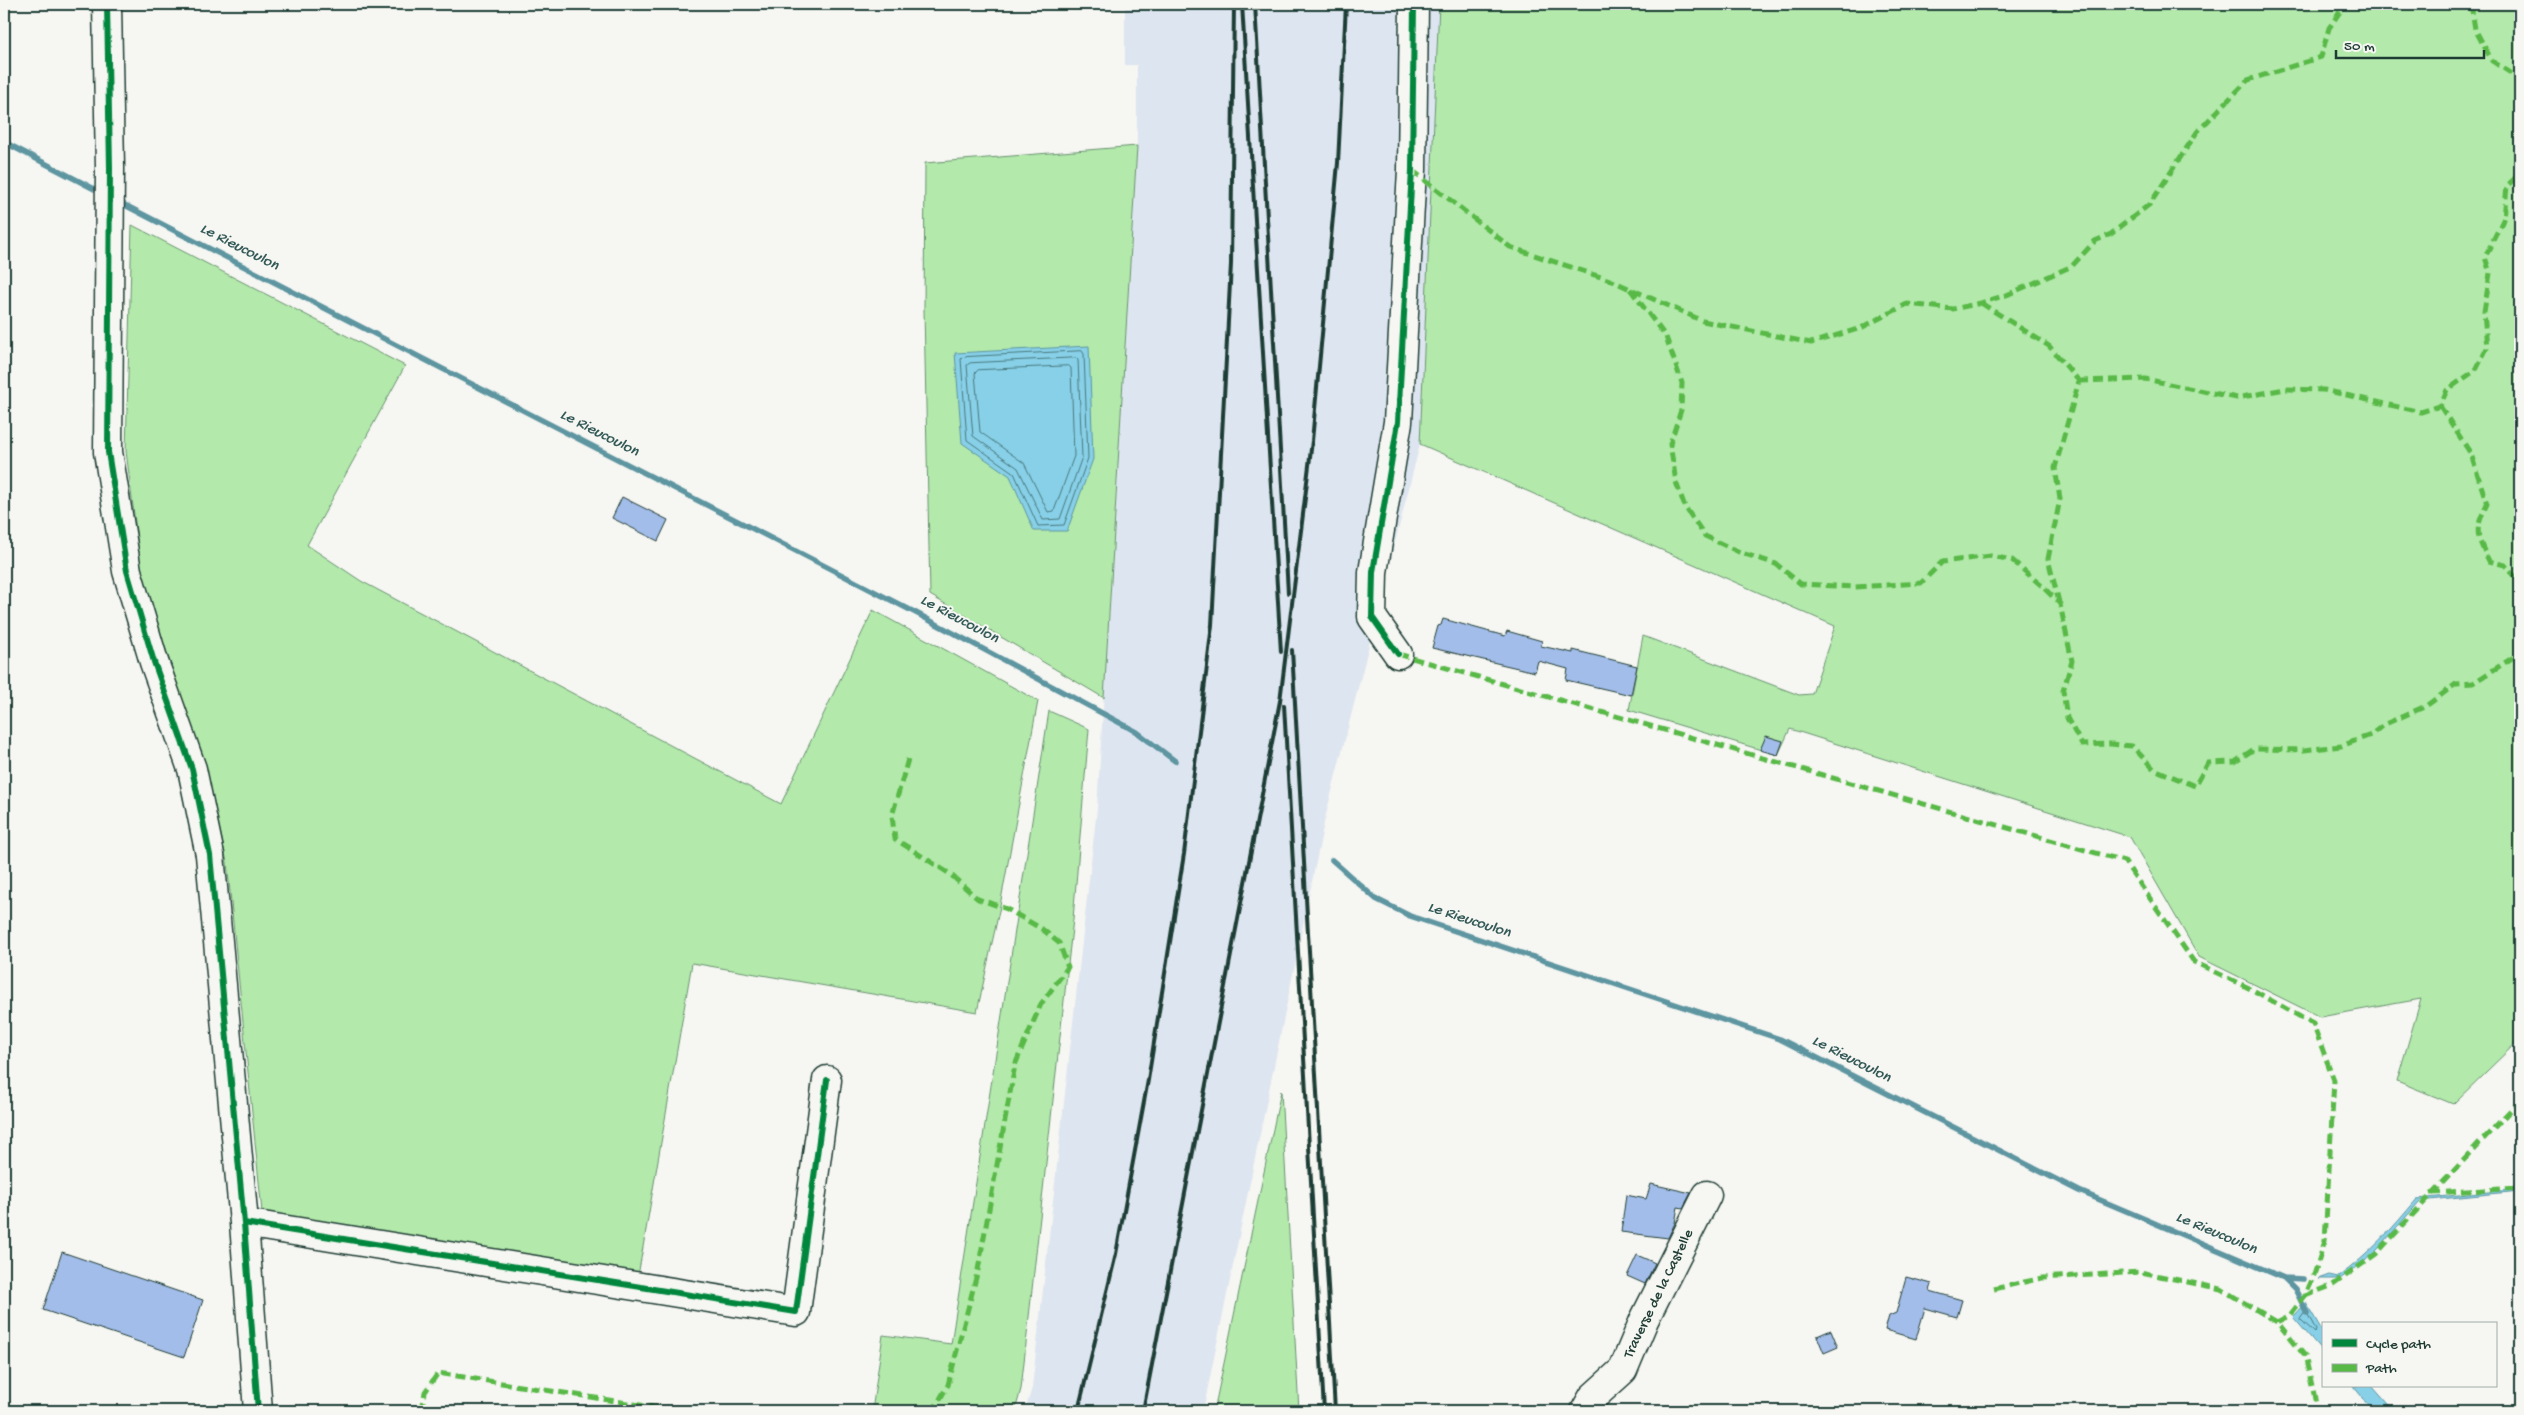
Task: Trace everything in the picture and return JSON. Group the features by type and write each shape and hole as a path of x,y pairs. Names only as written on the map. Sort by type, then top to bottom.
{"street":[{"path":"107,4 110,168 108,452 127,571 154,662 192,769 210,855 244,1223 258,1411"},
{"path":"1398,654 1372,617 1374,572 1398,422 1412,170 1414,4"},
{"path":"244,1223 796,1312 828,1080"},
{"name":"Traverse de la Castelle","path":"1585,1411 1593,1397 1623,1370 1644,1320 1707,1195"}],"shaded area":[{"path":"1125,4 1439,4 1420,444 1325,818 1203,1411 1025,1411 1032,1388 1097,809 1137,146 1137,65 1125,65"}],"green space":[{"path":"1439,4 2520,4 2520,1039 2453,1104 2397,1081 2421,999 2320,1017 2199,957 2130,837 1790,729 1778,755 1629,710 1643,636 1799,695 1812,694 1835,626 1420,444"},
{"path":"1137,146 1104,698 930,595 924,310 925,163"},
{"path":"132,225 405,366 307,545 361,581 781,804 873,610 1038,701 999,911 977,1012 692,963 638,1276 262,1212 227,862 206,770 142,578 126,451"},
{"path":"1049,711 1089,729 1073,919 1021,1389 1015,1411 872,1411 883,1335 951,1344"},
{"path":"1281,1091 1299,1411 1214,1411"}],"water":[{"path":"1089,346 1093,459 1067,531 1034,531 1010,476 962,443 955,353"},
{"path":"2520,1189 2520,1191 2420,1201 2365,1261 2340,1279 2318,1279 2329,1275 2338,1277 2350,1268 2380,1241 2417,1199"},
{"path":"2306,1303 2322,1330 2322,1351 2293,1317"},
{"path":"2355,1388 2373,1388 2393,1411 2374,1411"}],"building":[{"path":"622,497 668,520 658,541 612,518"},
{"path":"1443,619 1505,636 1507,631 1542,641 1541,646 1573,653 1573,650 1637,666 1631,695 1566,680 1568,669 1538,661 1535,672 1432,648 1438,626 1441,625"},
{"path":"1766,736 1783,741 1778,755 1760,750"},
{"path":"1651,1184 1691,1193 1683,1208 1678,1207 1675,1223 1668,1238 1621,1232 1626,1195 1646,1199"},
{"path":"62,1252 203,1300 184,1357 43,1310"},
{"path":"1637,1255 1655,1263 1645,1284 1627,1276"},
{"path":"1906,1277 1932,1284 1930,1291 1962,1300 1957,1317 1925,1308 1916,1339 1885,1330 1889,1316 1896,1313"},
{"path":"1831,1330 1838,1347 1824,1353 1817,1336"}],"waterway":[{"name":"Le Rieucoulon","path":"4,142 102,193"},
{"name":"Le Rieucoulon","path":"117,201 916,613 1137,732 1175,761"},
{"name":"Le Rieucoulon","path":"1332,860 1376,899 1410,916 1780,1039 2079,1191 2284,1278 2295,1289 2307,1313"},
{"path":"2284,1278 2303,1279"}],"railway":[{"path":"1078,1411 1116,1254 1148,1080 1184,854 1212,625 1231,264 1234,4"},
{"path":"1242,4 1281,652"},
{"path":"1255,4 1288,593"},
{"path":"1143,1411 1280,701 1312,441 1338,163 1346,4"},
{"path":"1292,650 1335,1411"},
{"path":"1284,705 1324,1411"}],"marked path":[{"path":"1412,170 1510,247 1610,280 1703,321 1811,343 1861,328 1907,304 1953,309 1981,303 2009,294 2072,266 2095,241 2111,234 2150,204 2197,132 2248,80 2321,57 2329,28 2345,4"},
{"path":"2471,4 2475,29 2492,61 2520,79"},
{"path":"2079,381 2145,379 2237,398 2285,389 2324,390 2421,412 2440,406 2447,390 2476,370 2487,348 2484,312 2490,273 2485,257 2504,218 2507,186 2515,178 2520,177"},
{"path":"1630,289 1666,337 1682,383 1681,410 1670,444 1676,482 1685,507 1705,536 1739,552 1776,564 1801,584 1854,587 1921,583 1942,562 1991,556 2012,560 2060,604 2072,661 2063,691 2067,718 2082,745 2111,744 2132,746 2154,769 2195,786 2208,763 2235,762 2254,749 2304,750 2341,746 2371,735 2383,725 2426,706 2456,684 2473,683 2520,653"},
{"path":"1981,303 2049,346 2079,381 2055,468 2060,499 2048,559 2059,602"},
{"path":"2440,406 2471,454 2487,504 2478,527 2478,533 2489,561 2505,565 2513,575 2520,578"},
{"path":"1398,654 2124,861 2194,962 2251,989 2313,1024 2334,1080 2325,1241 2305,1296 2290,1315 2277,1322"},
{"path":"908,759 892,816 895,839 950,874 978,899 1007,909 1042,929 1059,943 1068,967 1041,1004 1015,1065 978,1270 948,1385 933,1411"},
{"path":"2305,1296 2333,1285 2376,1254 2520,1100"},
{"path":"2431,1193 2520,1188"},
{"path":"1994,1289 2042,1278 2141,1272 2221,1289 2277,1322 2305,1356 2318,1411"},
{"path":"422,1411 425,1392 438,1373 678,1411"}],"cycle path":[{"path":"107,4 110,168 108,452 127,571 154,662 192,769 210,855 244,1223 258,1411"},
{"path":"1398,654 1372,617 1373,572 1398,422 1412,170 1414,4"},
{"path":"244,1223 796,1312 827,1080"}]}
